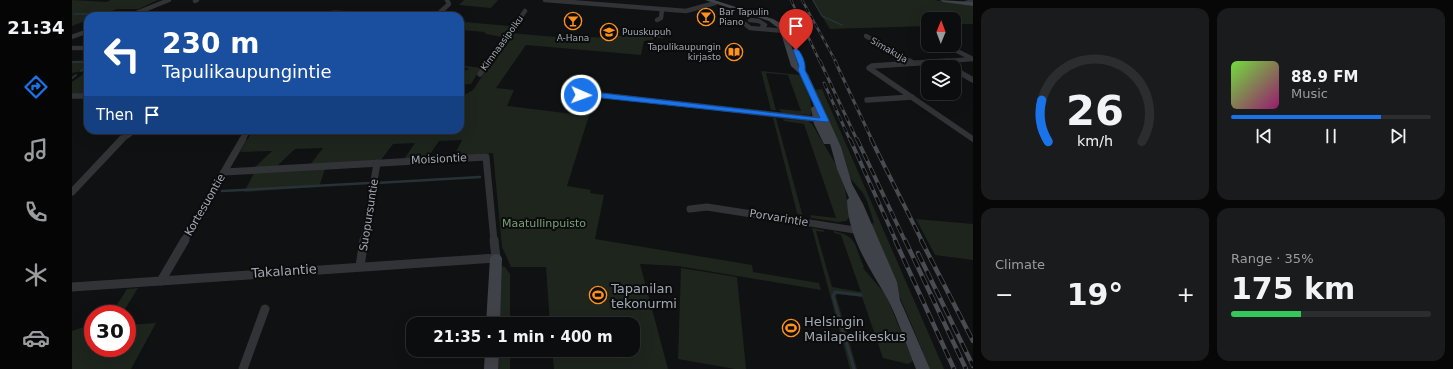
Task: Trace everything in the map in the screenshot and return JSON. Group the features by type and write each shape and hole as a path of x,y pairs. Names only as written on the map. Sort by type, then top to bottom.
{"main road":[{"path":"701,0 711,2 755,18 776,22 781,25 790,35 802,66 801,70 815,100 829,146 838,157 852,195 852,204 864,231 891,282 894,300 923,369"},
{"path":"943,0 973,4"},
{"name":"Moisiontie","path":"492,317 496,258"},
{"path":"491,369 492,357"}],"street":[{"path":"139,12 169,0"},
{"path":"441,12 449,5 447,0"},
{"path":"545,0 689,11 711,2"},
{"path":"966,3 973,1"},
{"path":"657,20 661,18 662,9"},
{"name":"Kimnaasipolku","path":"480,74 525,11"},
{"path":"745,24 755,18 765,23 762,27"},
{"path":"745,24 784,30"},
{"path":"745,24 750,28 784,30"},
{"path":"72,36 84,32"},
{"name":"Simakuja","path":"866,36 913,64"},
{"path":"72,48 84,48"},
{"path":"959,52 973,59"},
{"path":"961,60 973,59"},
{"path":"921,63 872,66 869,68 973,139"},
{"path":"961,73 973,80"},
{"path":"581,95 592,94 821,120"},
{"path":"72,96 84,96"},
{"path":"867,100 912,97"},
{"path":"72,192 123,138 129,134"},
{"name":"Kortesuontie","path":"161,281 246,134"},
{"name":"Moisiontie","path":"224,172 486,157 496,258"},
{"name":"Suopursuntie","path":"360,266 377,163"},
{"name":"Porvarintie","path":"690,209 707,207 864,231"},
{"name":"Takalantie","path":"72,287 360,266 496,258"},
{"path":"243,369 265,309"}],"green space":[{"path":"72,0 107,2 111,0 158,0 139,9 117,9 109,12 84,12 84,22 72,26"},
{"path":"464,0 498,0 491,8 459,5"},
{"path":"812,0 934,0 973,6 973,24 961,24 961,12 921,12 921,26 830,29"},
{"path":"333,10 356,12 330,12"},
{"path":"464,22 511,26 502,37 486,34 484,32 464,30"},
{"name":"Maatullinpuisto","path":"633,32 671,36 644,41 641,55 526,45 496,88 514,90 507,106 581,115 584,108 591,109 567,186 591,190 590,193 604,195 595,239 752,265 753,272 819,283 821,290 678,266 640,264 668,369 554,369 553,357 640,357 640,317 550,317 546,267 511,267 502,247 493,153 454,156 462,140 439,141 428,157 404,159 415,143 393,144 381,160 310,165 323,148 295,149 276,167 254,168 272,151 240,152 251,134 464,134 464,95 473,90 511,33 589,40 591,37 609,38 610,35 632,37"},
{"path":"84,60 84,70 72,73 72,61"},
{"path":"464,66 481,68 471,84 464,85 464,71 469,69"},
{"path":"761,71 800,75 807,89 812,110 811,115 782,113 779,109 801,111 788,75 766,73 776,110 771,110"},
{"path":"84,74 84,94 72,94 72,82"},
{"path":"822,89 944,369 930,369 871,228 871,224 874,223 867,201 863,193 851,179 814,90"},
{"path":"773,118 776,118 803,217 797,213"},
{"path":"783,119 808,121 812,124 835,163 845,189 850,217 846,221 838,222 811,218 810,215 836,218 804,124 784,121"},
{"path":"325,169 319,187 244,192 254,173"},
{"path":"916,219 973,224 973,260 935,255"},
{"path":"812,228 823,230 825,232 816,231 832,287 861,292 841,235 834,233 834,231 842,233 852,239 857,248 864,267 863,268 886,295 913,361 908,364 883,358 862,297 837,294 836,296 857,369 850,369"},
{"path":"499,265 505,267 510,274 510,317 498,317"},
{"path":"681,268 737,277 746,369 735,369 678,359"},
{"path":"138,288 128,305 117,305 127,289"},
{"path":"156,323 131,369 72,369 72,331 84,327 84,357 136,357 136,324"},
{"path":"497,357 510,357 510,369 497,369"}],"waterway":[{"path":"813,0 822,16 842,25"},
{"path":"74,14 84,14"},
{"path":"72,62 84,62"},
{"path":"72,78 76,75"},
{"path":"376,183 480,177"},
{"path":"222,191 369,183"},
{"path":"854,369 833,296 835,292 861,295"}],"railway":[{"path":"791,0 820,62"},
{"path":"802,0 836,62"},
{"path":"820,61 857,140"},
{"path":"835,61 872,140"},
{"path":"824,83 850,140"},
{"path":"850,139 896,241"},
{"path":"857,139 905,241"},
{"path":"871,139 922,241"},
{"path":"895,240 954,369"},
{"path":"905,240 966,369"},
{"path":"921,240 973,341"},
{"path":"918,253 973,366"}],"place":[{"name":"Bar Tapulin Piano","path":"706,17"},
{"name":"A-Hana","path":"573,21"},
{"name":"Puuskupuh","path":"609,32"},
{"name":"Tapulikaupungin kirjasto","path":"734,52"},
{"name":"Tapanilan tekonurmi","path":"598,295"},
{"name":"Helsingin Mailapelikeskus","path":"791,328"}],"route":[{"path":"581,95 592,94 825,121 801,70 802,66 796,50"}]}
